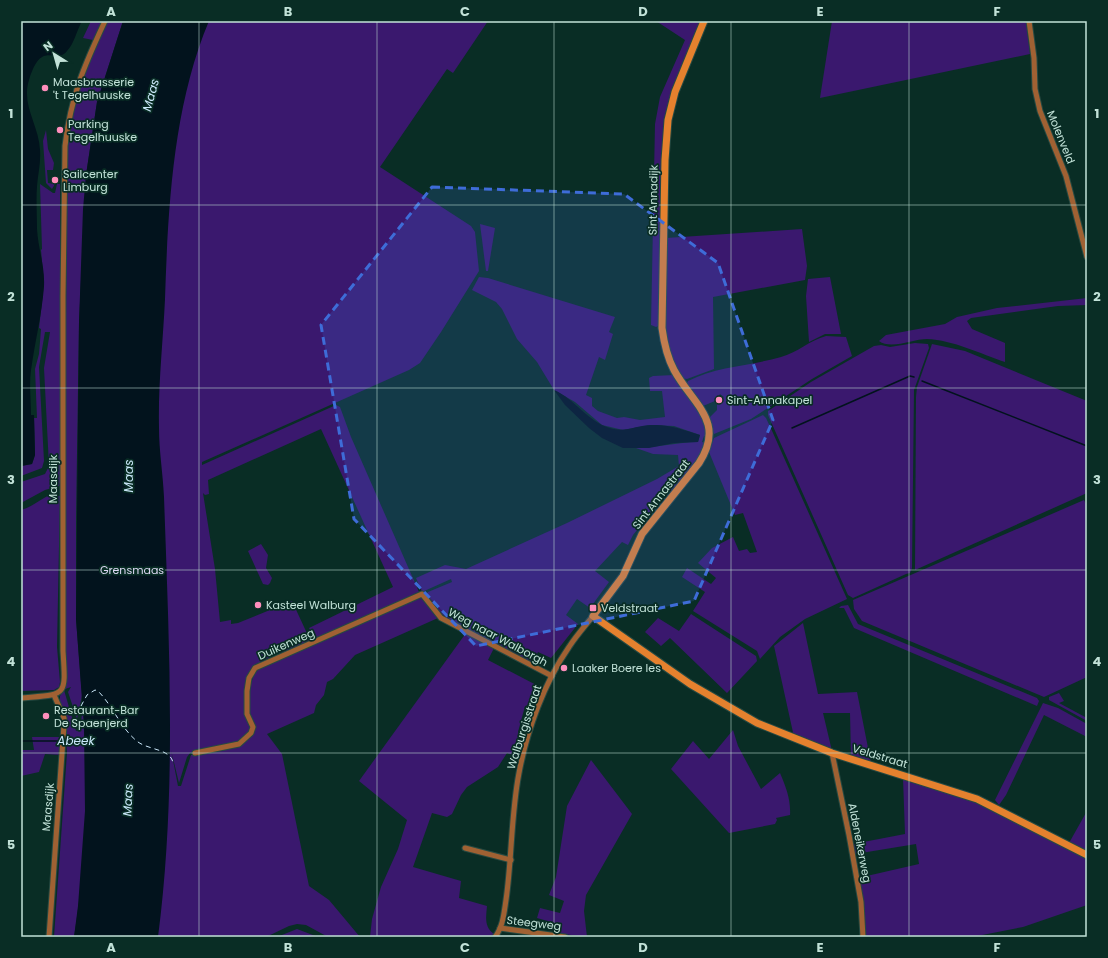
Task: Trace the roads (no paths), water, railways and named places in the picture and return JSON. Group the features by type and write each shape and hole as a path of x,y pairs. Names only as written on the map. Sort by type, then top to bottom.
{"street":[{"name":"Maasdijk","path":"49,937 64,718 54,696 60,691 65,682 63,643 62,406 65,146 69,115 81,72 105,21"},
{"name":"Sint Annadijk","path":"682,383 668,358 662,328 666,138 668,120 675,92 704,21"},
{"name":"Molenveld","path":"1029,21 1034,58 1035,89 1040,111 1066,176 1087,257"},
{"name":"Sint Annastraat","path":"593,616 623,576 642,534 692,472 706,452 710,436 707,421 698,405 682,383"},
{"name":"Weg naar Walborgh","path":"422,594 429,606 441,618 552,676"},
{"name":"Duikenweg","path":"195,753 239,744 251,733 253,727 247,714 247,691 249,678 255,668 422,594"},
{"name":"Walburgisstraat","path":"500,928 512,860 519,773 536,717 552,676 569,646 593,616"},
{"name":"Veldstraat","path":"593,616 690,684 757,723 832,753 977,799 1087,855"},
{"path":"21,698 54,696"},
{"name":"Aldeneikerweg","path":"832,753 861,902 863,937"},
{"path":"465,848 512,860"},
{"path":"494,937 500,928"},
{"name":"Steegweg","path":"500,928 566,937"}],"water":[{"path":"21,21 82,21 72,45 67,51 58,56 44,56 39,60 34,67 27,89 27,98 37,132 40,150 40,164 37,182 37,229 44,286 42,307 30,375 31,415 34,415 35,455 32,464 21,466"},
{"name":"Grensmaas","path":"123,21 209,21 187,88 175,158 168,229 160,380 159,437 164,497 170,717 168,827 158,937 74,937 78,906 85,811 84,726 76,619 79,323 83,209 86,175 97,102"},
{"path":"554,390 569,399 595,421 610,428 621,430 647,425 664,425 700,435 698,442 674,443 649,448 623,448 602,438 589,428 565,405"}],"waterway":[{"path":"792,428 910,376 914,377"},
{"path":"922,381 1087,446"},
{"name":"Abeek","path":"65,741 85,740"},
{"name":"Abeek","path":"21,741 61,741"}],"place":[{"name":"Maasbrasserie 't Tegelhuuske","path":"45,88"},
{"name":"Parking Tegelhuuske","path":"60,130"},
{"name":"Sailcenter Limburg","path":"55,180"},
{"name":"Sint-Annakapel","path":"719,400"},
{"name":"Kasteel Walburg","path":"258,605"},
{"name":"Veldstraat","path":"593,608"},
{"name":"Laaker Boere Ies","path":"564,668"},
{"name":"Restaurant-Bar De Spaenjerd","path":"46,716"}],"water label":[{"name":"Maas","path":"151,95"},
{"name":"Maas","path":"129,476"},
{"name":"Maas","path":"128,800"}]}
